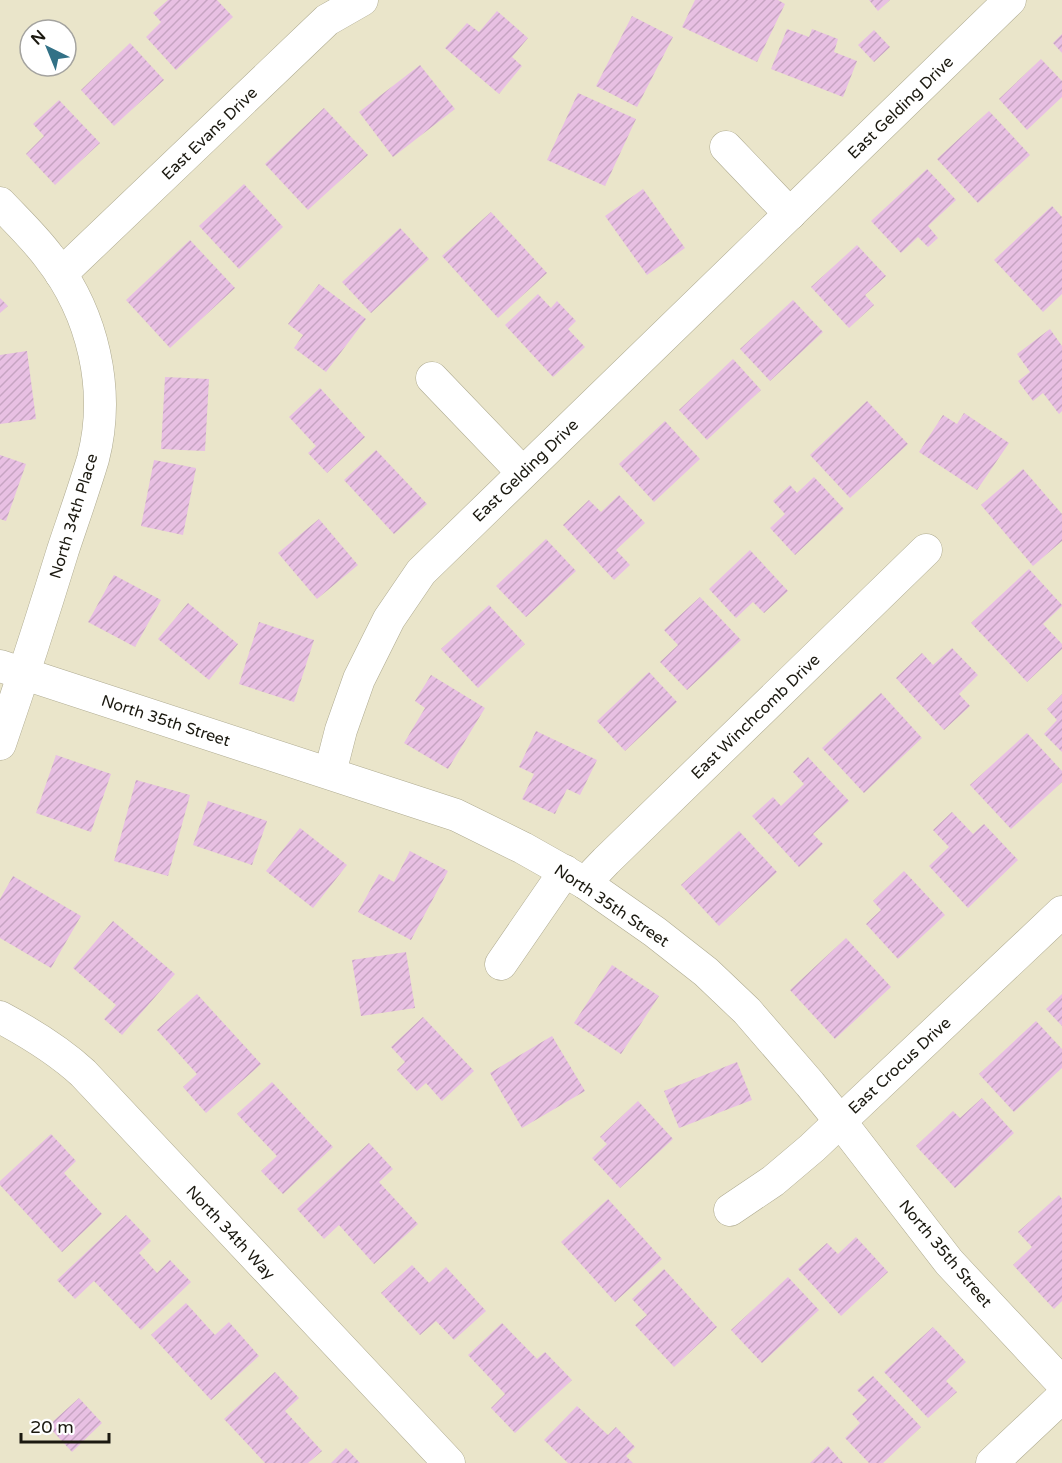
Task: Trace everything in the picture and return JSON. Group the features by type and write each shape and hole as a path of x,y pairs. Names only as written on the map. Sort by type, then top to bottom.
{"street":[{"name":"East Evans Drive","path":"61,274 327,20 362,0"},
{"name":"East Gelding Drive","path":"330,773 341,730 359,679 389,619 421,572 1010,0"},
{"path":"726,147 790,214"},
{"name":"North 34th Place","path":"0,203 49,256 75,297 88,328 99,380 99,418 93,457 12,671"},
{"path":"432,378 522,472"},
{"name":"East Winchcomb Drive","path":"501,964 575,877 606,861 926,550"},
{"path":"0,744 12,671"},
{"name":"North 35th Street","path":"12,671 456,815 575,877 655,932 706,972 747,1011 840,1121 949,1262 1062,1383"},
{"name":"East Crocus Drive","path":"730,1210 773,1181 812,1148 1062,912"},
{"name":"North 34th Way","path":"0,1017 28,1032 67,1058 83,1073 449,1463"},
{"path":"992,1463 1062,1397"}],"building":[{"path":"168,0 217,0 233,17 176,70 146,37 161,22 153,13"},
{"path":"695,0 778,0 785,4 757,62 682,27"},
{"path":"869,0 890,0 878,11"},
{"path":"497,11 528,38 512,57 522,66 499,94 445,48 467,23 479,32"},
{"path":"632,16 673,37 637,107 596,86"},
{"path":"787,29 809,37 812,29 838,39 834,52 857,61 843,97 771,69"},
{"path":"874,30 890,47 874,62 858,45"},
{"path":"1062,34 1062,53 1053,43"},
{"path":"130,43 164,80 114,126 81,90"},
{"path":"1041,59 1062,81 1062,97 1027,130 999,99"},
{"path":"420,65 455,109 393,157 359,112"},
{"path":"578,93 636,119 605,186 547,160"},
{"path":"59,100 100,143 55,185 26,154 44,136 33,124"},
{"path":"324,108 368,155 308,210 265,164"},
{"path":"989,111 1030,155 978,203 937,159"},
{"path":"927,169 956,200 928,226 938,238 928,247 918,237 901,253 871,221"},
{"path":"244,184 283,227 239,269 199,226"},
{"path":"643,189 685,248 647,275 605,216"},
{"path":"1052,206 1062,217 1062,294 1043,312 994,260"},
{"path":"491,212 547,273 498,318 442,256"},
{"path":"400,228 429,259 371,313 342,282"},
{"path":"190,240 235,288 170,348 126,300"},
{"path":"857,245 886,276 865,295 874,305 849,328 811,287"},
{"path":"319,284 366,319 326,372 294,348 303,335 288,324"},
{"path":"538,294 551,308 557,301 576,321 568,329 585,347 553,377 505,325"},
{"path":"0,298 8,306 0,313"},
{"path":"793,300 823,332 770,381 740,349"},
{"path":"1050,329 1062,346 1062,411 1059,414 1043,393 1033,401 1018,381 1030,372 1017,354"},
{"path":"27,351 36,419 0,424 0,355"},
{"path":"733,359 761,390 707,440 679,410"},
{"path":"165,377 209,379 205,451 161,449"},
{"path":"320,388 365,437 327,473 308,453 316,446 289,417"},
{"path":"867,401 908,444 850,498 810,455"},
{"path":"964,413 1009,443 977,490 919,452 943,415 957,424"},
{"path":"665,421 700,459 654,502 619,464"},
{"path":"376,450 427,504 394,534 344,480"},
{"path":"0,455 26,464 6,521 0,519"},
{"path":"154,460 196,468 183,535 141,526"},
{"path":"1023,469 1062,514 1062,541 1033,566 981,505"},
{"path":"814,477 844,509 795,555 770,528 785,514 773,501 790,485 797,493"},
{"path":"619,495 645,523 616,550 630,565 614,580 563,525 589,500 601,512"},
{"path":"319,519 358,565 317,599 278,553"},
{"path":"546,539 576,571 526,617 496,586"},
{"path":"750,550 788,591 764,613 753,602 736,618 709,589"},
{"path":"1029,569 1062,605 1043,624 1062,644 1062,649 1027,682 971,623"},
{"path":"114,575 161,600 135,647 88,622"},
{"path":"700,597 741,640 687,690 660,662 678,645 664,630"},
{"path":"188,603 238,644 209,680 158,639"},
{"path":"489,605 525,644 478,688 441,649"},
{"path":"259,622 314,640 294,702 239,684"},
{"path":"952,648 978,675 959,694 970,706 944,730 896,678 922,653 933,665"},
{"path":"649,672 677,702 625,751 597,721"},
{"path":"431,675 485,708 448,769 404,743 425,708 415,701"},
{"path":"881,693 922,738 864,793 822,748"},
{"path":"1062,694 1062,752 1044,734 1057,720 1047,709"},
{"path":"536,731 597,760 580,795 567,789 555,814 522,799 534,774 519,767"},
{"path":"1027,733 1062,771 1062,782 1011,829 970,785"},
{"path":"56,755 111,774 91,832 36,813"},
{"path":"808,757 849,801 813,834 823,844 799,867 752,816 773,797 781,806 804,784 793,772"},
{"path":"136,780 190,795 168,876 114,861"},
{"path":"208,801 267,821 252,865 193,845"},
{"path":"952,812 973,834 984,824 1018,860 968,908 929,866 949,847 933,830"},
{"path":"300,828 347,865 313,908 266,871"},
{"path":"739,831 777,872 719,926 681,885"},
{"path":"410,851 448,871 411,940 358,912 379,874 394,882"},
{"path":"904,871 945,915 898,959 866,924 881,910 873,901"},
{"path":"13,876 81,916 51,968 0,938 0,899"},
{"path":"113,921 175,974 122,1035 104,1019 116,1005 73,968"},
{"path":"846,938 891,987 835,1039 790,990"},
{"path":"406,952 415,1008 361,1016 352,960"},
{"path":"612,965 659,996 621,1054 574,1023"},
{"path":"197,994 261,1064 206,1113 183,1087 197,1074 157,1030"},
{"path":"1062,994 1062,1026 1046,1009"},
{"path":"423,1017 474,1071 442,1101 426,1083 417,1091 397,1070 405,1062 391,1047"},
{"path":"1036,1021 1062,1049 1062,1068 1014,1112 979,1074"},
{"path":"552,1036 585,1091 522,1128 490,1073"},
{"path":"737,1062 752,1100 679,1128 664,1091"},
{"path":"272,1082 333,1147 283,1194 261,1171 277,1156 237,1114"},
{"path":"982,1098 1014,1133 955,1188 916,1146 953,1111 960,1118"},
{"path":"638,1101 673,1139 620,1188 592,1158 607,1144 600,1137"},
{"path":"51,1134 76,1161 64,1173 102,1214 62,1252 0,1185 0,1181"},
{"path":"369,1143 393,1169 379,1182 418,1224 374,1264 339,1225 324,1239 297,1209"},
{"path":"1059,1195 1062,1199 1062,1301 1054,1309 1013,1265 1032,1247 1018,1232"},
{"path":"608,1199 662,1259 615,1302 561,1242"},
{"path":"126,1215 151,1241 139,1253 157,1273 170,1260 191,1282 141,1330 94,1281 75,1299 57,1280"},
{"path":"856,1237 888,1272 841,1316 798,1269 827,1243 838,1254"},
{"path":"412,1265 429,1283 446,1267 486,1311 454,1340 436,1321 420,1335 381,1293"},
{"path":"664,1269 717,1327 674,1367 635,1325 647,1315 632,1299"},
{"path":"788,1277 819,1310 762,1363 731,1330"},
{"path":"186,1303 215,1335 229,1322 259,1356 211,1400 151,1335"},
{"path":"502,1323 537,1359 545,1352 572,1380 515,1433 491,1408 505,1394 468,1355"},
{"path":"933,1327 966,1362 946,1381 957,1392 928,1418 884,1372"},
{"path":"275,1372 299,1398 285,1411 322,1451 308,1463 265,1463 224,1419"},
{"path":"873,1376 921,1427 883,1463 869,1463 845,1438 860,1423 852,1414 867,1400 857,1390"},
{"path":"79,1398 102,1423 72,1452 48,1426"},
{"path":"577,1406 608,1435 616,1427 635,1447 626,1456 633,1463 568,1463 544,1440"},
{"path":"828,1446 843,1463 810,1463"},
{"path":"346,1448 360,1463 331,1463"}]}
